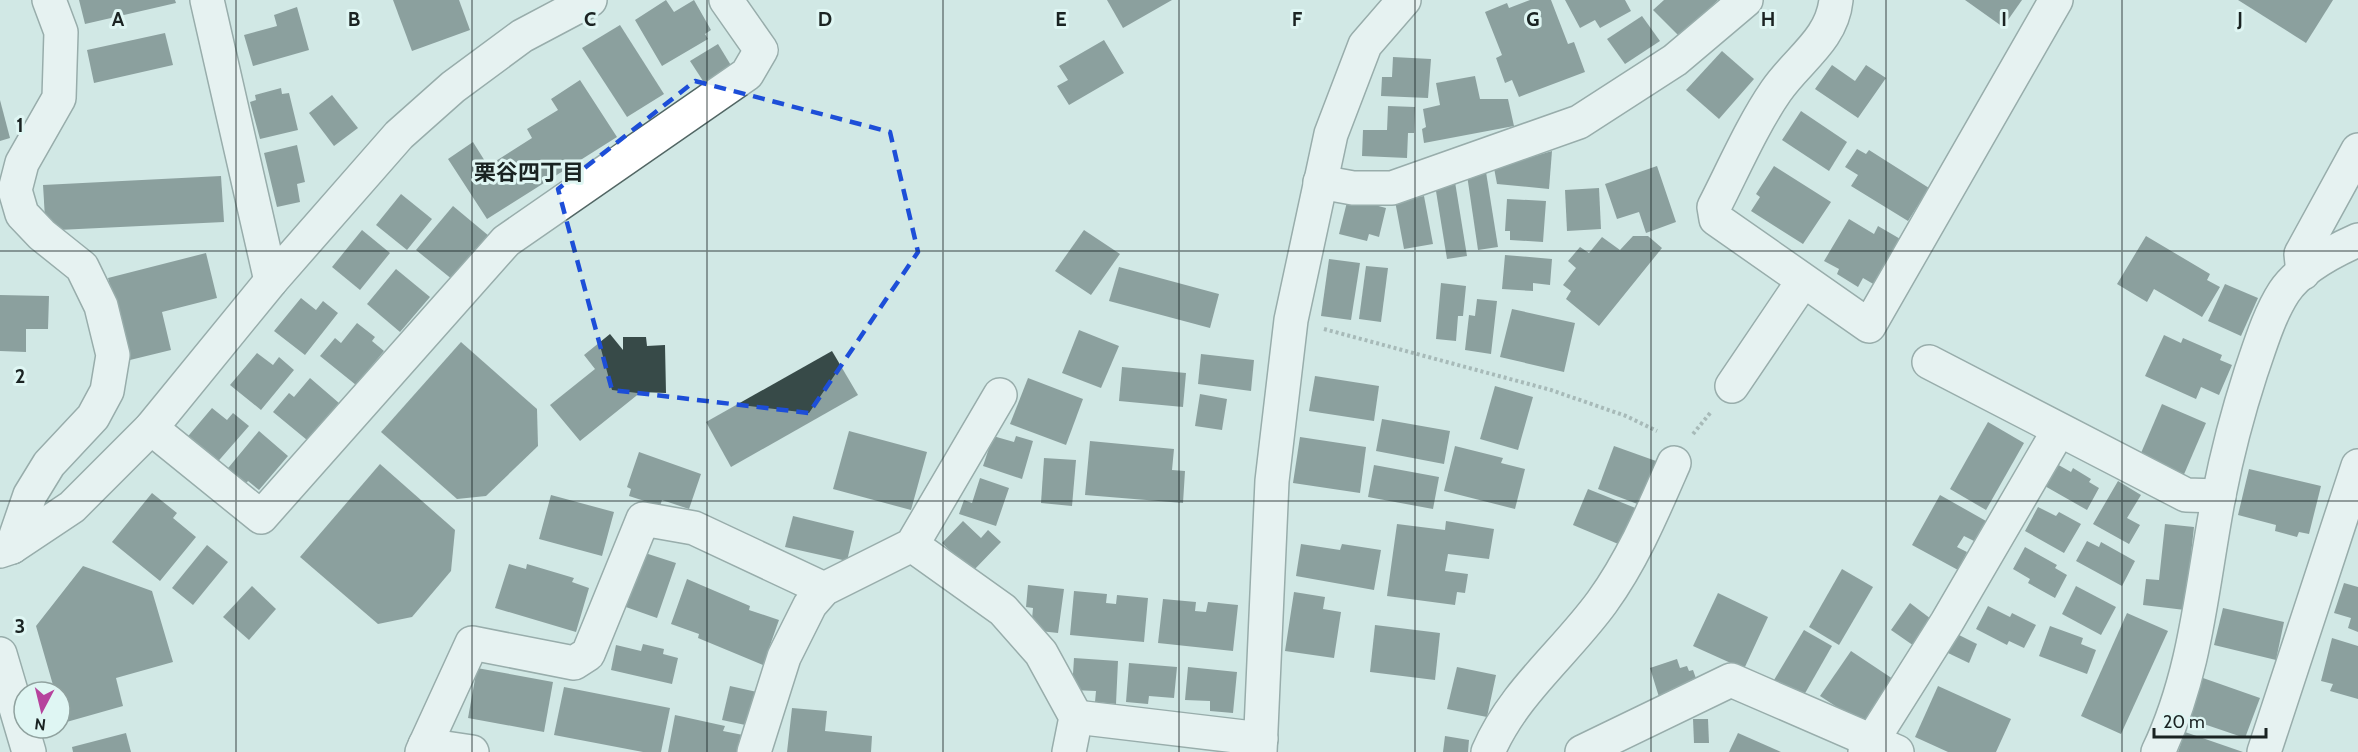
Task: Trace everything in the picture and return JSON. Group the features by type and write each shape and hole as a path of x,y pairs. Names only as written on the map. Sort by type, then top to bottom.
{"street":[{"path":"6,549 30,495 49,464 93,417 107,391 113,355 101,306 82,267 22,214 15,190 22,163 59,98 61,32 49,0"},
{"path":"207,0 271,281"},
{"path":"6,549 72,507 151,428 271,281 399,135 453,87 522,36 591,0"},
{"path":"151,428 261,517 506,242 747,74 761,50 726,0"},
{"path":"1076,717 1261,745 1272,481 1292,320 1331,134 1365,45 1404,0"},
{"path":"1320,182 1353,188 1392,188 1579,122 1675,60 1746,0"},
{"path":"1836,0 1835,13 1827,32 1776,92 1714,207 1716,219 1869,326 2056,0"},
{"path":"2303,273 2301,254 2358,150"},
{"path":"2158,752 2197,637 2219,496 2238,410 2259,347 2284,292 2303,273 2335,250 2358,240"},
{"path":"1732,386 1803,281"},
{"path":"1929,362 2187,495 2219,496"},
{"path":"754,752 784,657 810,605 824,589 912,545 1000,395"},
{"path":"1582,752 1731,680 1878,748 1947,622 2059,430"},
{"path":"1488,752 1499,727 1607,594 1637,547 1674,463"},
{"path":"2264,752 2358,466"},
{"path":"472,752 424,748 472,643 574,663 588,654 643,519 694,528 824,589"},
{"path":"912,545 1004,610 1041,652 1076,717 1070,752"},
{"path":"0,654 29,752"}],"path":[{"path":"1292,320 1551,390 1626,416"}],"highlighted area":[{"path":"695,81 890,132 918,252 809,413 612,390 558,189"}],"building":[{"path":"79,0 175,0 176,3 85,24"},
{"path":"393,0 459,0 470,30 412,51"},
{"path":"666,0 674,12 694,0 711,30 705,34 708,39 662,66 635,20"},
{"path":"1107,0 1172,0 1123,28"},
{"path":"1530,0 1551,0 1568,44 1574,42 1585,72 1519,97 1512,80 1505,83 1496,58 1502,55 1485,12 1507,3 1509,8"},
{"path":"1565,0 1625,0 1631,11 1600,28 1595,20 1580,28"},
{"path":"1664,0 1718,0 1680,37 1653,10"},
{"path":"1965,0 2022,0 2003,27"},
{"path":"2238,0 2333,0 2306,43"},
{"path":"297,7 309,50 253,66 244,35 277,26 274,15"},
{"path":"1642,16 1660,41 1625,64 1607,39"},
{"path":"620,25 664,94 627,117 582,48"},
{"path":"165,33 173,65 94,83 87,50"},
{"path":"1104,40 1124,73 1069,105 1057,86 1068,80 1059,66"},
{"path":"718,44 732,67 705,84 690,61"},
{"path":"1722,51 1754,79 1719,119 1686,90"},
{"path":"1393,57 1431,59 1428,98 1381,96 1382,77 1392,77"},
{"path":"1832,65 1855,81 1866,65 1886,78 1858,118 1815,89"},
{"path":"1475,76 1480,99 1508,99 1514,126 1424,143 1422,129 1426,127 1423,109 1440,105 1436,83"},
{"path":"580,80 617,137 487,219 448,159 473,142 488,166 532,138 527,129 558,110 551,99"},
{"path":"281,88 282,94 289,93 298,130 260,139 250,102 256,100 255,95"},
{"path":"332,95 358,128 334,146 309,113"},
{"path":"0,100 10,138 0,141"},
{"path":"1388,106 1415,107 1414,133 1408,133 1407,158 1362,156 1363,130 1387,130"},
{"path":"1801,111 1847,142 1829,171 1782,140"},
{"path":"297,145 305,182 297,184 300,202 277,207 264,153"},
{"path":"1857,149 1866,154 1869,150 1929,188 1908,221 1851,186 1858,175 1845,167"},
{"path":"1552,151 1549,189 1497,184 1494,168"},
{"path":"1657,166 1676,222 1646,233 1639,212 1617,219 1605,184"},
{"path":"1774,166 1831,202 1803,244 1751,211 1760,197 1756,194"},
{"path":"1486,172 1498,247 1478,250 1467,175"},
{"path":"221,176 224,222 58,230 45,218 43,185"},
{"path":"1455,182 1467,256 1447,259 1435,185"},
{"path":"1599,188 1601,229 1567,231 1565,190"},
{"path":"401,194 432,219 407,250 376,225"},
{"path":"1424,196 1433,244 1404,249 1395,201"},
{"path":"1348,198 1386,208 1379,237 1369,234 1367,241 1339,234"},
{"path":"1507,199 1546,201 1543,242 1510,240 1510,231 1505,231"},
{"path":"453,206 489,236 453,280 416,250"},
{"path":"1849,219 1874,234 1878,226 1902,240 1875,285 1863,278 1858,287 1837,274 1839,269 1824,261"},
{"path":"362,230 390,253 360,290 332,267"},
{"path":"1084,230 1120,254 1091,295 1055,271"},
{"path":"1633,236 1648,236 1662,248 1599,326 1566,299 1571,291 1563,285 1576,268 1568,261 1580,247 1589,253 1602,237 1620,250"},
{"path":"2146,236 2210,274 2207,280 2220,287 2202,317 2154,289 2147,302 2117,284"},
{"path":"206,253 217,298 162,312 171,350 130,360 108,278"},
{"path":"1505,255 1552,259 1550,285 1533,283 1533,291 1502,289"},
{"path":"1329,259 1360,263 1351,320 1321,316"},
{"path":"1366,266 1388,268 1381,322 1359,319"},
{"path":"1119,267 1219,294 1210,328 1109,301"},
{"path":"396,269 430,297 400,332 367,304"},
{"path":"1441,283 1466,286 1463,316 1458,316 1456,341 1436,339"},
{"path":"2225,284 2258,298 2241,336 2208,321"},
{"path":"0,295 49,296 48,329 26,329 26,352 0,351"},
{"path":"301,298 316,310 323,301 338,313 305,355 274,331"},
{"path":"1477,299 1497,301 1491,354 1465,350 1469,315 1475,316"},
{"path":"1512,309 1575,323 1564,372 1500,357"},
{"path":"357,323 375,337 372,341 384,351 356,385 320,356 335,338 341,343"},
{"path":"1079,330 1119,346 1101,388 1062,373"},
{"path":"610,334 623,350 623,337 646,337 647,346 665,345 666,393 641,392 580,441 550,405 595,369 584,355"},
{"path":"2164,335 2181,343 2183,338 2222,355 2220,360 2232,365 2219,395 2201,387 2196,399 2145,376"},
{"path":"461,342 537,409 538,446 486,496 457,499 381,432"},
{"path":"832,351 858,395 731,467 706,422"},
{"path":"257,353 273,365 279,357 294,370 261,410 230,385"},
{"path":"1201,354 1254,360 1251,391 1198,384"},
{"path":"1122,367 1186,373 1183,407 1119,401"},
{"path":"1315,376 1379,386 1374,421 1309,411"},
{"path":"310,378 339,403 307,440 273,412 289,393 294,397"},
{"path":"1028,378 1083,399 1066,445 1010,424"},
{"path":"1495,386 1533,397 1518,450 1480,439"},
{"path":"1200,394 1227,399 1222,430 1195,426"},
{"path":"2162,404 2206,423 2182,479 2138,460"},
{"path":"212,408 227,420 233,413 249,426 214,466 184,441"},
{"path":"1382,419 1450,431 1444,464 1376,451"},
{"path":"1988,422 2024,443 1986,510 1950,489"},
{"path":"259,431 288,456 259,490 248,481 241,489 224,473"},
{"path":"849,431 927,452 911,510 833,489"},
{"path":"993,436 1014,442 1016,436 1033,441 1022,479 983,466"},
{"path":"1300,437 1366,447 1360,493 1293,483"},
{"path":"1090,441 1174,449 1172,470 1185,471 1183,503 1085,495"},
{"path":"1455,446 1503,458 1501,463 1525,469 1515,509 1444,491"},
{"path":"1614,446 1656,461 1640,505 1598,489"},
{"path":"639,452 701,474 689,509 662,500 660,506 629,496 631,489 627,487"},
{"path":"1044,458 1076,460 1072,506 1041,503"},
{"path":"2055,463 2071,472 2073,468 2091,479 2089,482 2099,488 2087,510 2043,485"},
{"path":"380,464 455,530 451,571 412,617 378,624 300,557"},
{"path":"1374,465 1439,477 1433,509 1368,497"},
{"path":"2249,469 2321,486 2309,534 2299,532 2297,537 2275,531 2276,525 2238,515"},
{"path":"980,478 1009,488 996,526 959,514 964,500 972,503"},
{"path":"2118,481 2141,495 2127,518 2140,525 2129,544 2093,524"},
{"path":"1588,489 1638,509 1623,546 1573,525"},
{"path":"152,493 177,513 173,518 196,537 160,581 112,542"},
{"path":"551,495 614,512 602,556 539,539"},
{"path":"1940,495 1986,521 1974,541 1964,536 1957,547 1967,552 1958,570 1912,545"},
{"path":"2038,507 2056,516 2059,512 2081,524 2064,553 2025,531"},
{"path":"793,516 854,531 847,561 785,547"},
{"path":"963,521 981,538 988,530 1001,542 972,572 942,543"},
{"path":"1446,521 1494,529 1489,559 1448,554 1445,571 1468,574 1465,593 1457,592 1455,605 1387,596 1397,524 1445,530"},
{"path":"2165,524 2194,527 2185,610 2143,605 2146,579 2159,580"},
{"path":"2087,541 2099,547 2101,542 2135,561 2122,586 2076,561"},
{"path":"1301,544 1340,550 1342,544 1381,550 1374,590 1296,576"},
{"path":"207,545 228,562 193,605 172,588"},
{"path":"2025,547 2057,565 2055,568 2067,575 2055,598 2028,583 2030,579 2013,569"},
{"path":"642,552 676,563 657,618 623,606"},
{"path":"509,564 526,569 527,564 574,578 572,582 589,588 576,632 495,608"},
{"path":"83,566 152,591 173,662 116,678 123,706 72,720 72,680 52,680 36,626"},
{"path":"1842,569 1873,587 1839,645 1809,627"},
{"path":"687,579 750,606 749,610 779,620 763,665 698,638 699,634 671,624"},
{"path":"2344,583 2358,587 2358,632 2348,628 2351,618 2334,613"},
{"path":"1028,585 1064,589 1058,633 1031,630 1033,608 1026,607"},
{"path":"252,586 276,609 249,640 223,617"},
{"path":"2076,586 2116,607 2101,635 2062,614"},
{"path":"1074,591 1107,594 1106,603 1116,604 1117,595 1148,598 1144,642 1070,635"},
{"path":"1294,592 1325,597 1323,609 1341,612 1334,658 1285,651"},
{"path":"1718,593 1768,617 1744,669 1693,646"},
{"path":"1163,599 1196,602 1195,611 1206,612 1208,602 1238,605 1233,651 1158,643"},
{"path":"1910,603 1935,622 1917,648 1891,630"},
{"path":"1988,606 2010,617 2012,613 2036,625 2024,648 2009,641 2007,645 1976,629"},
{"path":"2223,608 2284,622 2276,660 2214,645"},
{"path":"2127,613 2168,631 2121,734 2081,716"},
{"path":"1375,625 1440,633 1435,680 1370,672"},
{"path":"2050,626 2083,638 2081,644 2096,650 2087,674 2039,656"},
{"path":"1804,630 1832,646 1800,702 1771,685"},
{"path":"1957,634 1977,644 1969,663 1948,653"},
{"path":"2332,638 2358,646 2358,699 2330,691 2333,684 2321,681"},
{"path":"643,644 664,649 663,654 678,658 672,684 611,670 616,645 641,651"},
{"path":"1851,651 1893,679 1863,724 1820,696"},
{"path":"1074,658 1118,661 1116,704 1095,702 1096,691 1072,690"},
{"path":"1677,659 1680,668 1687,666 1689,671 1693,670 1698,684 1659,697 1650,668"},
{"path":"1129,663 1177,667 1174,698 1149,696 1148,704 1126,702"},
{"path":"1188,667 1237,672 1233,713 1210,711 1210,701 1185,700"},
{"path":"1457,667 1496,675 1487,717 1447,709"},
{"path":"477,668 553,682 544,732 468,718"},
{"path":"2203,678 2260,698 2245,738 2189,719"},
{"path":"730,686 757,692 750,726 722,720"},
{"path":"1938,686 2011,719 1996,752 1948,752 1915,737"},
{"path":"564,687 670,708 661,752 643,752 554,735"},
{"path":"792,708 827,711 825,731 872,736 871,752 787,752"},
{"path":"675,715 725,726 723,731 743,735 739,752 668,752"},
{"path":"1693,719 1708,719 1709,743 1694,743"},
{"path":"2185,732 2243,752 2178,752"},
{"path":"126,733 131,752 73,752 72,747"},
{"path":"1738,733 1781,752 1729,752"},
{"path":"1445,736 1469,740 1468,752 1443,752"}],"district":[{"name":"栗谷四丁目","path":"529,172"}]}
